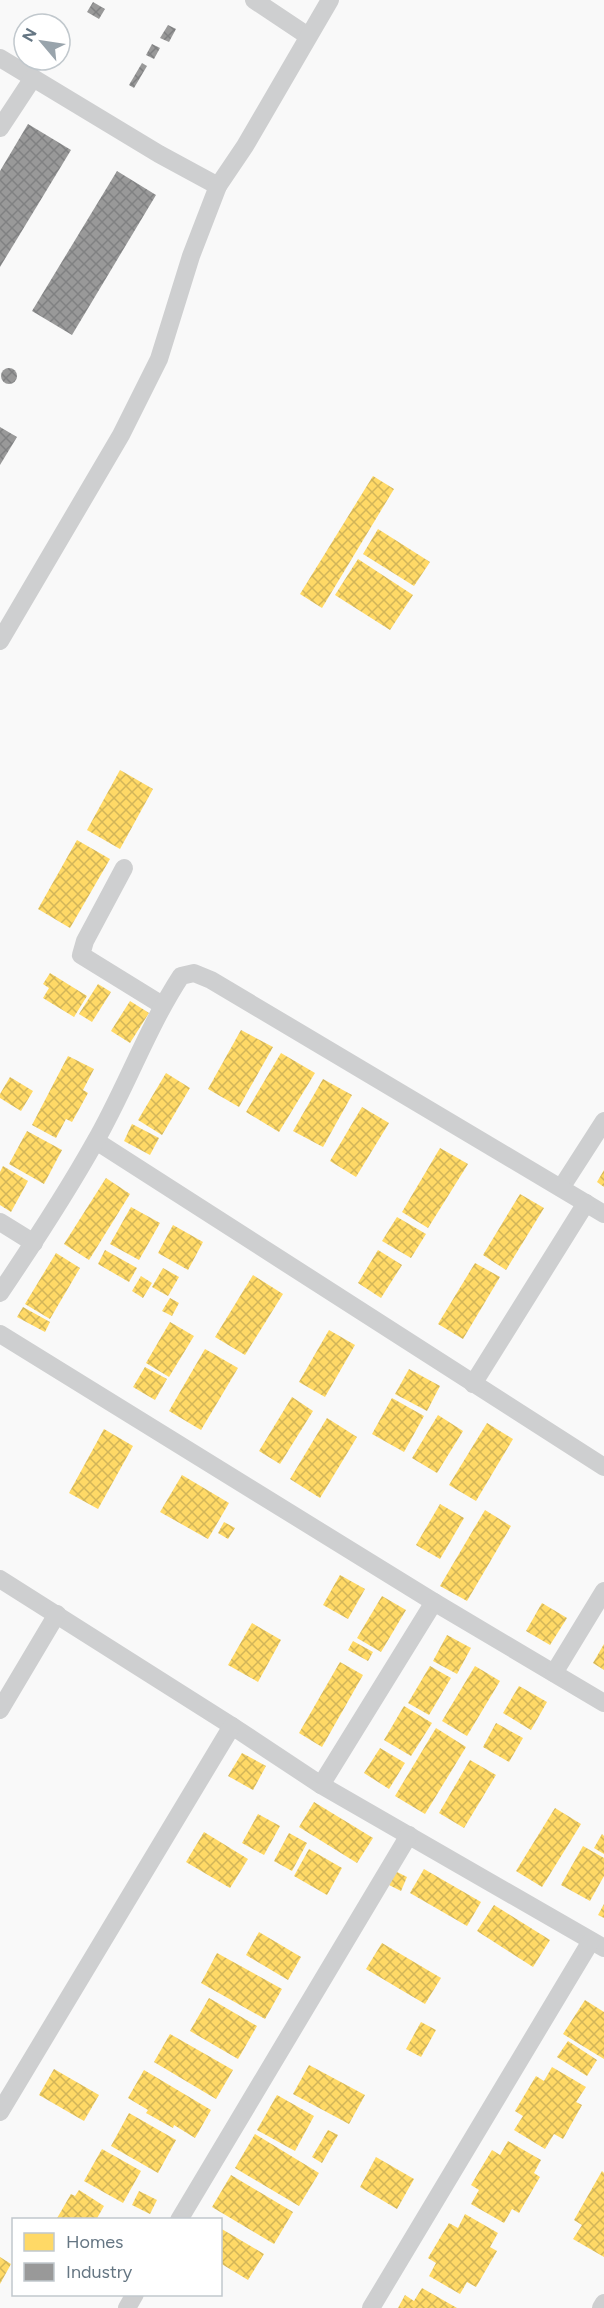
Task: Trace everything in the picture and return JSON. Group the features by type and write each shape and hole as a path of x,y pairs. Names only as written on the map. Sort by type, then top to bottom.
{"street":[{"path":"254,0 308,36"},
{"path":"0,641 121,435 159,359 191,256 218,186 245,146 330,0"},
{"path":"0,58 159,154 218,186"},
{"path":"0,128 33,78"},
{"path":"124,868 85,941 81,955 162,1005"},
{"path":"0,1293 34,1243 96,1141 162,1005 182,976 194,973 211,980 604,1214"},
{"path":"561,1188 604,1121"},
{"path":"96,1141 604,1467"},
{"path":"473,1384 586,1203"},
{"path":"0,1222 34,1243"},
{"path":"0,1334 434,1602 604,1703"},
{"path":"0,1579 321,1785 598,1944 371,2308"},
{"path":"554,1673 604,1591"},
{"path":"321,1785 434,1602"},
{"path":"0,1710 57,1614"},
{"path":"0,2112 232,1726"},
{"path":"180,2218 409,1835"},
{"path":"601,2308 604,2303"}],"building: Homes":[{"path":"373,476 394,489 322,608 300,594"},
{"path":"378,529 430,562 414,586 363,554"},
{"path":"358,559 413,595 390,630 335,595"},
{"path":"120,770 153,789 120,849 87,830"},
{"path":"77,840 110,859 70,928 38,909"},
{"path":"50,973 87,996 74,1017 43,998 49,988 43,984"},
{"path":"98,984 111,992 92,1022 79,1014"},
{"path":"130,1001 149,1013 130,1043 111,1031"},
{"path":"241,1030 273,1047 239,1107 208,1089"},
{"path":"281,1053 315,1073 279,1132 246,1112"},
{"path":"68,1056 94,1069 83,1090 88,1093 72,1122 66,1119 56,1138 32,1125"},
{"path":"166,1073 190,1088 162,1135 138,1120"},
{"path":"10,1077 33,1091 21,1111 0,1098"},
{"path":"323,1079 352,1095 323,1147 293,1131"},
{"path":"362,1107 389,1123 356,1177 330,1161"},
{"path":"132,1124 159,1138 150,1155 124,1141"},
{"path":"27,1131 62,1150 44,1184 9,1164"},
{"path":"440,1148 468,1164 428,1228 402,1212"},
{"path":"3,1166 28,1181 11,1212 0,1205 0,1172"},
{"path":"604,1170 604,1187 597,1182"},
{"path":"106,1178 130,1194 89,1260 64,1244"},
{"path":"520,1194 544,1208 506,1270 483,1255"},
{"path":"131,1207 160,1223 139,1260 110,1244"},
{"path":"397,1217 426,1234 411,1258 382,1241"},
{"path":"173,1225 203,1242 188,1270 158,1253"},
{"path":"105,1250 137,1268 129,1282 98,1264"},
{"path":"378,1250 402,1265 381,1298 358,1283"},
{"path":"56,1253 80,1268 50,1319 25,1304"},
{"path":"475,1263 500,1277 463,1339 438,1324"},
{"path":"163,1268 179,1277 168,1296 152,1287"},
{"path":"253,1275 283,1294 245,1355 215,1337"},
{"path":"141,1276 152,1283 143,1298 132,1291"},
{"path":"170,1298 179,1303 172,1316 162,1311"},
{"path":"23,1307 50,1322 45,1332 17,1317"},
{"path":"170,1322 194,1336 169,1377 146,1363"},
{"path":"329,1330 355,1345 325,1397 299,1382"},
{"path":"205,1349 238,1368 201,1430 169,1411"},
{"path":"145,1367 167,1379 155,1400 133,1387"},
{"path":"409,1369 440,1386 427,1411 395,1394"},
{"path":"292,1397 313,1411 280,1464 259,1451"},
{"path":"392,1398 424,1416 404,1452 372,1434"},
{"path":"438,1415 463,1431 437,1473 412,1458"},
{"path":"327,1418 357,1437 320,1498 290,1479"},
{"path":"487,1423 513,1439 476,1501 449,1485"},
{"path":"104,1429 133,1446 98,1509 69,1493"},
{"path":"182,1475 229,1503 208,1539 160,1512"},
{"path":"440,1504 464,1518 440,1559 416,1545"},
{"path":"485,1510 511,1526 467,1601 440,1586"},
{"path":"224,1522 235,1528 228,1539 218,1533"},
{"path":"340,1575 365,1589 348,1619 323,1605"},
{"path":"382,1596 406,1610 381,1652 357,1638"},
{"path":"542,1603 567,1618 550,1645 526,1631"},
{"path":"252,1623 281,1640 258,1682 228,1665"},
{"path":"447,1635 471,1648 457,1674 433,1661"},
{"path":"353,1641 373,1652 368,1661 348,1650"},
{"path":"604,1644 604,1670 593,1663"},
{"path":"340,1662 363,1675 322,1747 299,1733"},
{"path":"430,1666 451,1678 429,1715 408,1703"},
{"path":"475,1666 500,1681 467,1736 442,1721"},
{"path":"519,1686 547,1702 531,1730 503,1713"},
{"path":"404,1706 432,1723 411,1756 384,1740"},
{"path":"496,1723 523,1738 509,1762 483,1747"},
{"path":"436,1728 466,1747 425,1814 395,1796"},
{"path":"380,1748 405,1763 389,1789 364,1773"},
{"path":"242,1753 266,1766 253,1790 228,1776"},
{"path":"470,1760 496,1775 464,1828 439,1813"},
{"path":"314,1802 373,1838 357,1863 299,1827"},
{"path":"555,1808 581,1824 542,1887 516,1871"},
{"path":"258,1814 280,1826 264,1855 242,1843"},
{"path":"204,1832 248,1859 230,1888 186,1862"},
{"path":"289,1833 307,1843 292,1871 274,1861"},
{"path":"602,1834 604,1836 604,1854 594,1848"},
{"path":"583,1846 604,1858 604,1876 590,1901 561,1885"},
{"path":"309,1849 342,1868 327,1895 294,1876"},
{"path":"424,1869 481,1902 467,1926 410,1893"},
{"path":"395,1871 407,1877 401,1891 389,1885"},
{"path":"604,1904 604,1918 598,1915"},
{"path":"494,1905 550,1940 533,1967 477,1931"},
{"path":"259,1932 301,1957 288,1980 246,1955"},
{"path":"382,1943 441,1978 425,2004 366,1969"},
{"path":"217,1953 282,1989 265,2019 201,1983"},
{"path":"209,1998 257,2026 238,2059 190,2031"},
{"path":"585,2000 604,2012 604,2059 563,2034"},
{"path":"421,2022 436,2030 421,2057 406,2049"},
{"path":"170,2034 233,2070 216,2099 154,2062"},
{"path":"568,2041 597,2060 587,2076 557,2057"},
{"path":"309,2065 365,2095 349,2124 293,2094"},
{"path":"552,2067 586,2087 576,2102 582,2105 563,2139 554,2134 545,2149 514,2130 523,2116 515,2111 536,2076 544,2081"},
{"path":"54,2069 99,2095 84,2121 39,2095"},
{"path":"144,2070 211,2110 195,2138 174,2125 173,2128 146,2113 148,2110 128,2098"},
{"path":"277,2095 314,2116 295,2151 257,2130"},
{"path":"129,2113 176,2140 158,2173 111,2146"},
{"path":"328,2130 338,2135 322,2163 312,2157"},
{"path":"255,2134 319,2173 299,2206 235,2168"},
{"path":"508,2141 541,2160 534,2173 540,2177 519,2213 512,2209 504,2223 471,2204 479,2190 471,2185 492,2150 500,2155"},
{"path":"102,2149 141,2171 123,2203 84,2181"},
{"path":"376,2157 414,2179 397,2209 360,2187"},
{"path":"602,2171 604,2173 604,2257 573,2239 582,2225 574,2220"},
{"path":"231,2175 293,2212 274,2244 212,2207"},
{"path":"79,2190 104,2206 97,2218 57,2218 71,2194 75,2196"},
{"path":"139,2191 157,2200 150,2214 132,2205"},
{"path":"465,2214 498,2233 490,2247 497,2251 476,2287 467,2282 460,2294 429,2276 436,2263 428,2258 449,2223 458,2228"},
{"path":"222,2229 264,2254 248,2280 222,2264"},
{"path":"0,2257 11,2264 0,2284"},
{"path":"422,2288 457,2308 398,2308 405,2295 414,2301"}],"building: Industry":[{"path":"93,2 105,9 99,19 87,12"},
{"path":"168,25 176,29 169,42 160,38"},
{"path":"152,44 160,48 154,59 146,55"},
{"path":"142,63 147,66 134,88 129,85"},
{"path":"28,124 71,150 0,267 0,171"},
{"path":"117,171 156,195 72,335 32,311"},
{"path":"9,368 15,370 17,376 15,382 9,384 3,382 1,376 3,370"},
{"path":"0,427 17,437 0,465"}]}
